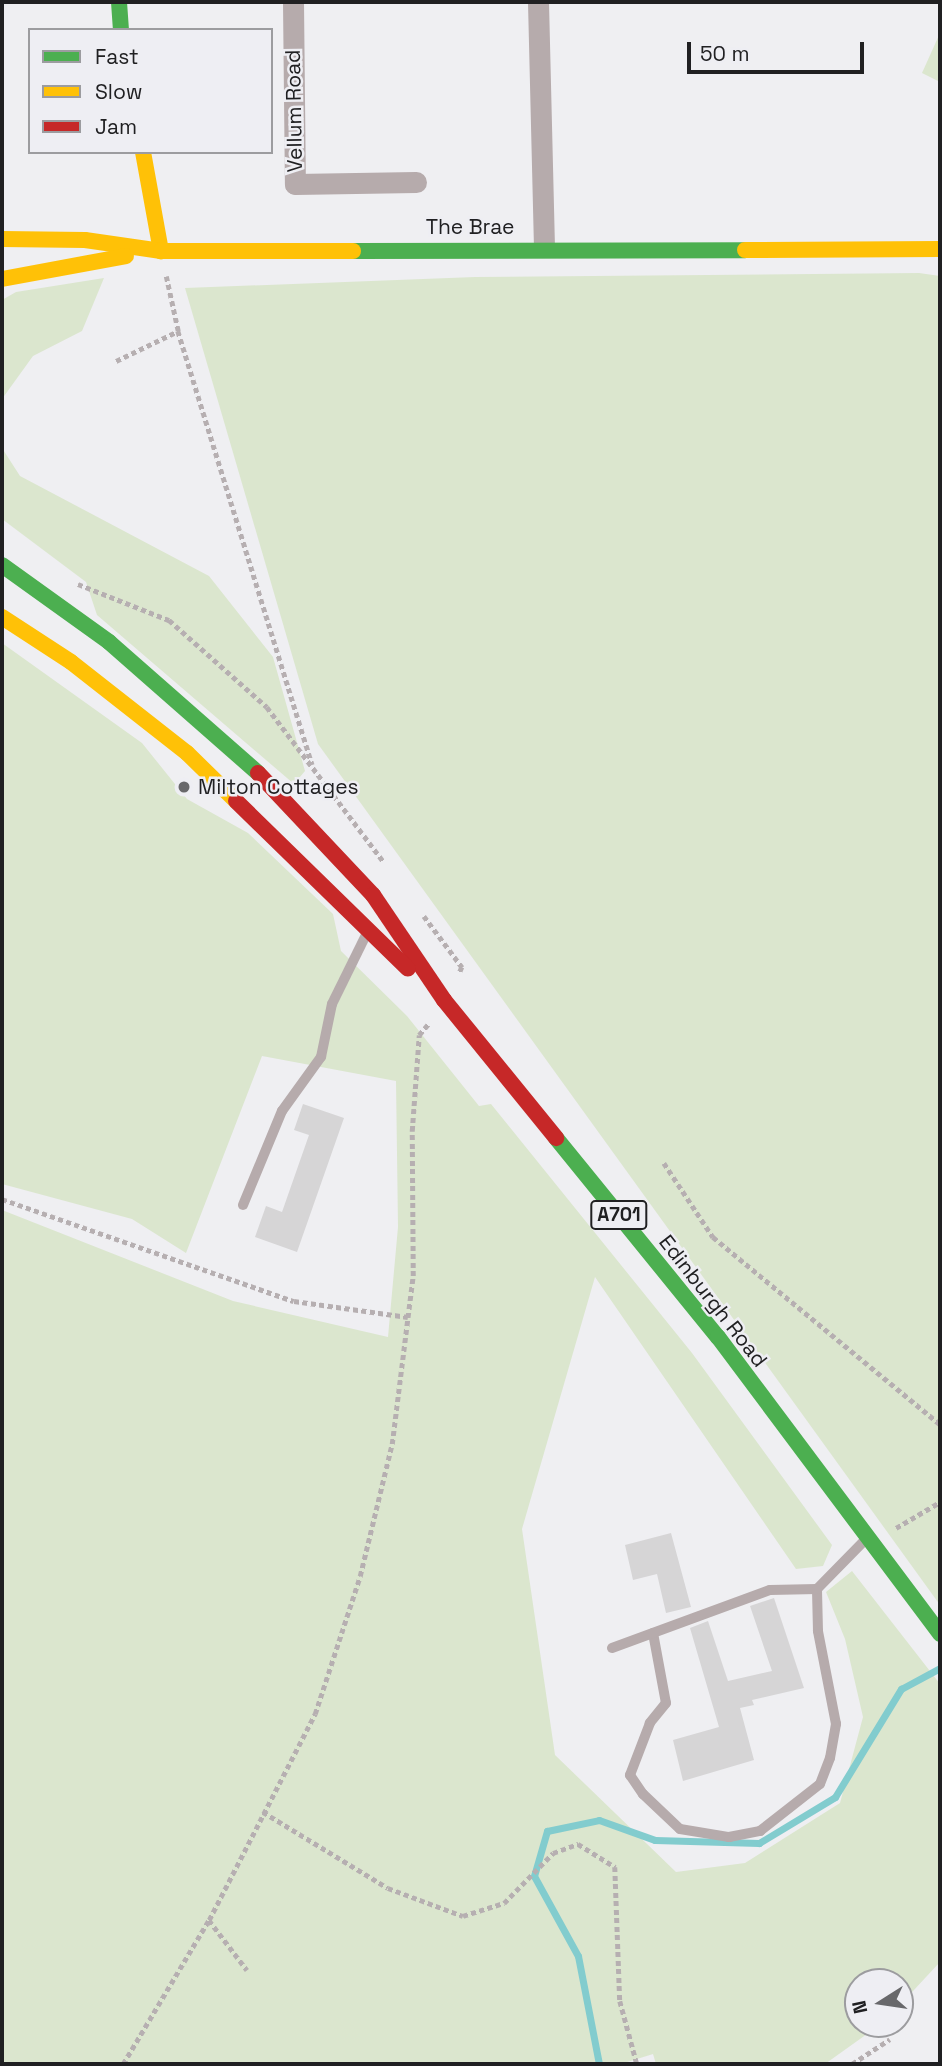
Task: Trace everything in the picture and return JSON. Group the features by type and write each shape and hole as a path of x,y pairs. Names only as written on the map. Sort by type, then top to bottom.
{"main road":[{"path":"119,2 121,28"},
{"path":"2,279 55,265 161,251 143,154"},
{"name":"The Brae","path":"2,239 85,240 161,251 544,247 940,249"},
{"name":"A701","path":"2,565 109,642 242,755 373,895 444,1000"},
{"name":"A701","path":"2,617 71,662 187,753 367,933 444,1000"},
{"name":"Edinburgh Road","path":"444,1000 718,1337 936,1628"}],"street":[{"name":"Vellum Road","path":"293,2 295,184 416,182"},
{"path":"538,2 544,247"}],"lane":[{"path":"243,1205 282,1111 321,1056 332,1004 367,933"},
{"path":"611,1648 770,1590 817,1589 870,1541"},
{"path":"653,1633 666,1703 650,1723 630,1775 643,1794 680,1829 729,1837 760,1831 820,1784 830,1758 836,1724 818,1632 817,1589"}],"path":[{"path":"161,251 178,331 313,769"},
{"path":"116,362 178,331"},
{"path":"123,2064 209,1920 314,1714 360,1576 392,1444 413,1276 419,1035 444,1000"},
{"path":"421,1012 439,1032"},
{"path":"664,1163 713,1237 940,1424"},
{"path":"2,1199 294,1301 408,1317"},
{"path":"870,1541 940,1502"},
{"path":"264,1812 388,1888 463,1916 504,1903 553,1853 578,1844 615,1867 620,2001 637,2064"},
{"path":"209,1920 247,1970"},
{"path":"852,2064 890,2039"}],"green space":[{"path":"940,33 940,82 922,73"},
{"path":"919,273 940,276 940,1605 318,744 185,288 475,277"},
{"path":"104,278 82,331 33,356 2,399 2,300 16,292"},
{"path":"2,448 20,476 209,576 273,657 305,771 294,784 97,615 86,582 2,519"},
{"path":"2,643 142,743 187,799 248,833 333,914 341,951 407,1016 479,1106 491,1104 692,1353 832,1545 823,1566 796,1569 595,1277 522,1529 555,1755 676,1872 745,1863 840,1803 863,1717 845,1639 826,1592 852,1571 940,1684 940,1962 914,1990 914,1968 844,1968 844,2038 861,2038 825,2064 656,2064 653,2054 621,2064 2,2064 2,1210 233,1301 388,1337 398,1227 396,1081 262,1056 186,1253 132,1219 2,1184"}],"building":[{"path":"303,1104 344,1118 297,1252 255,1237 266,1206 282,1212 309,1135 294,1130"},
{"path":"671,1533 691,1607 666,1613 657,1574 633,1580 625,1545"},
{"path":"774,1598 804,1688 752,1700 754,1705 740,1708 754,1760 683,1781 673,1740 719,1727 690,1628 708,1621 728,1681 772,1671 750,1606"}],"waterway":[{"path":"599,2064 578,1956 534,1876 547,1831 599,1820 655,1840 759,1843 835,1797 901,1689 940,1668"}],"traffic: fast":[{"path":"119,2 121,28"},
{"path":"353,251 745,250"},
{"path":"2,565 109,642 258,773"},
{"path":"556,1138 718,1337 940,1634"}],"traffic: slow":[{"path":"143,154 161,251"},
{"path":"2,239 85,240 161,251 353,251"},
{"path":"745,250 940,249"},
{"path":"2,279 126,256"},
{"path":"2,617 71,662 187,753 236,801"}],"traffic: jam":[{"path":"258,773 373,895 444,1000 556,1138"},
{"path":"236,801 408,969"}],"place":[{"name":"Milton Cottages","path":"184,787"}]}
